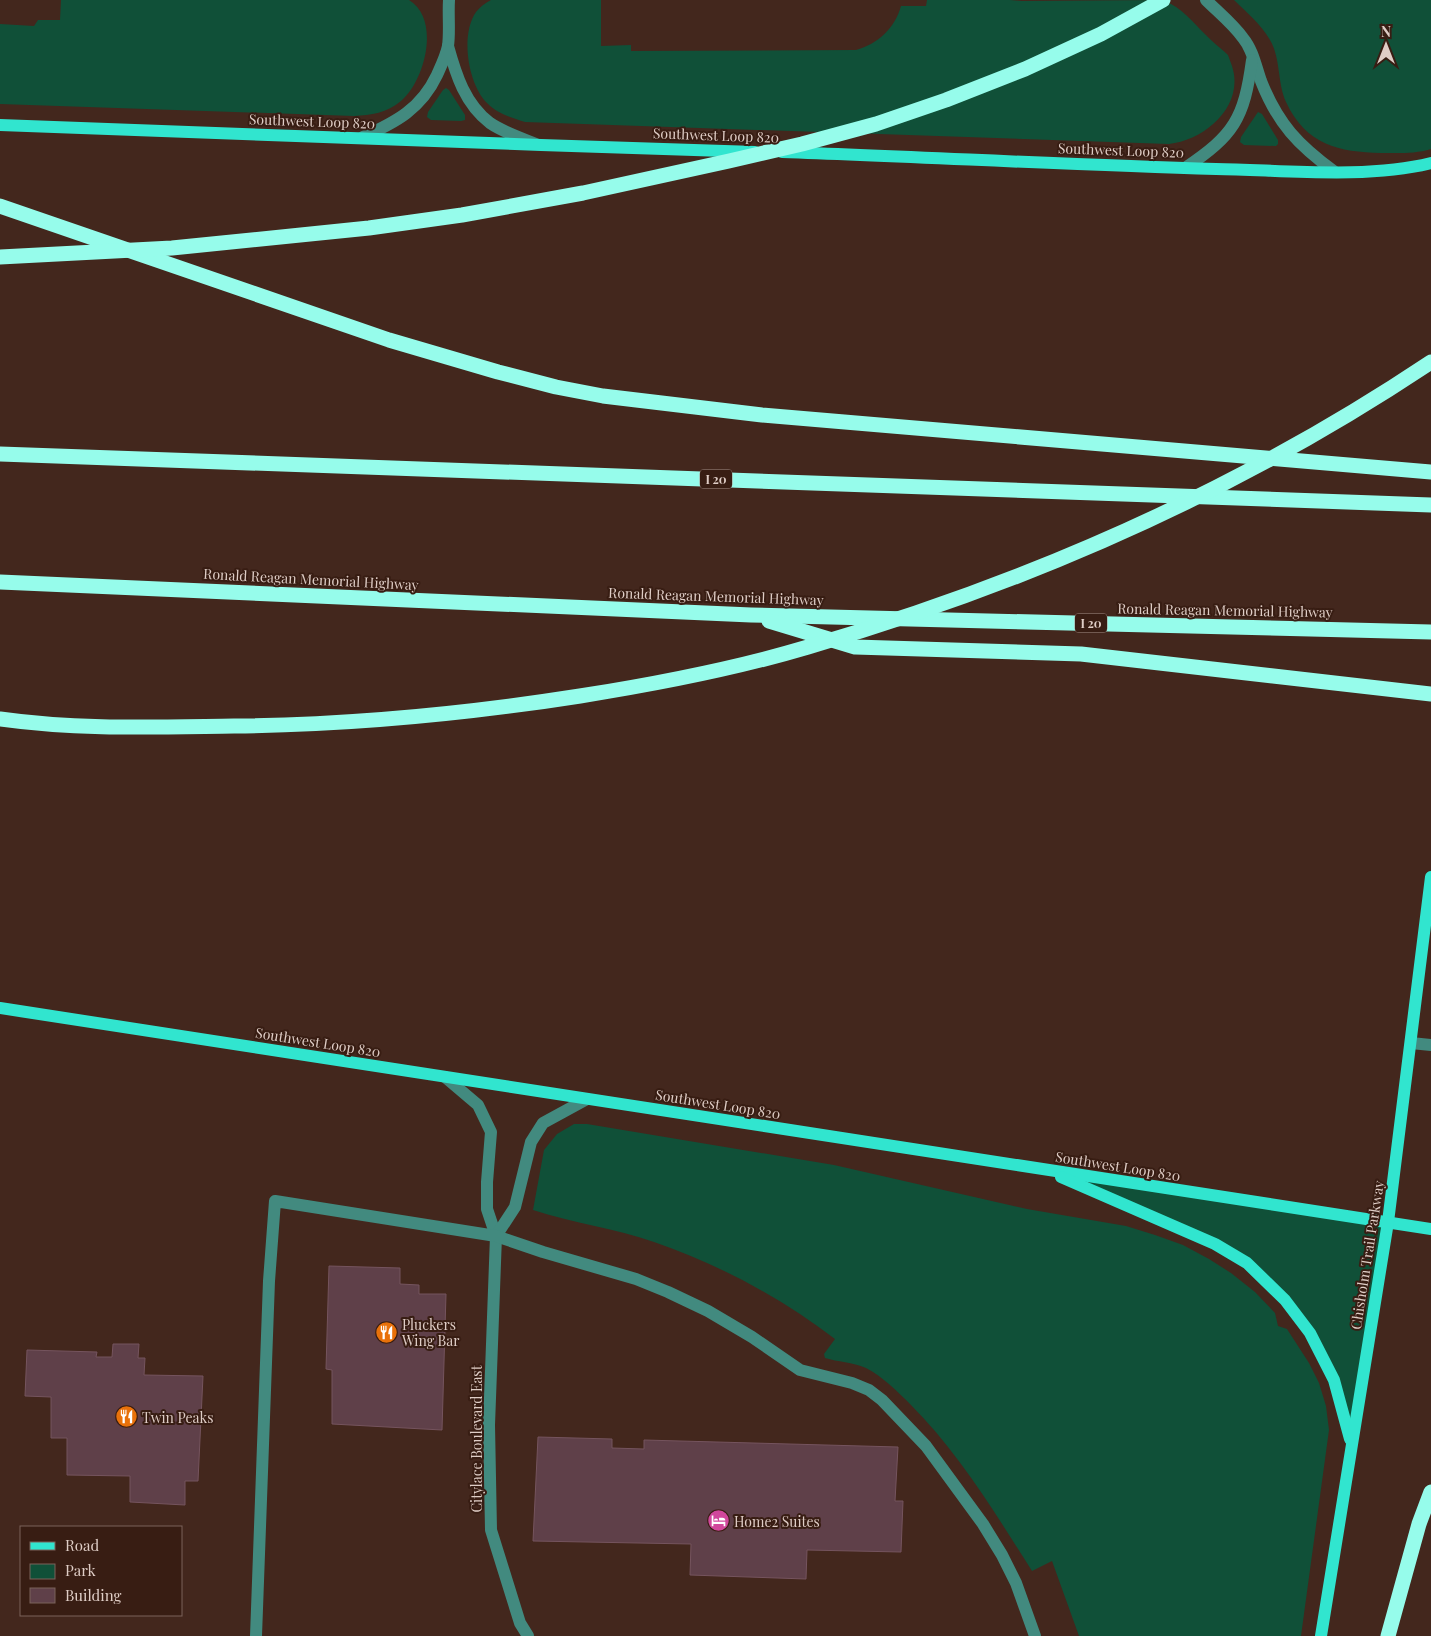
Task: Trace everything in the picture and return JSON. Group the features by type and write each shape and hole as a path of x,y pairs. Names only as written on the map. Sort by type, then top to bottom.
{"highway":[{"path":"0,257 172,248 369,228 462,215 582,193 729,161 876,124 946,100 1025,69 1101,34 1163,0"},
{"path":"0,206 389,340 556,387 594,394 762,415 1431,472"},
{"path":"0,719 54,724 169,727 279,726 401,718 535,703 620,689 711,671 806,648 894,620 995,584 1114,535 1239,476 1299,443 1431,362"},
{"name":"I 20","path":"0,454 1431,505"},
{"name":"Ronald Reagan Memorial Highway","path":"0,582 751,615 1431,632"},
{"path":"751,615 855,647 1081,654 1431,694"},
{"path":"1388,1636 1419,1524 1431,1492"}],"main road":[{"name":"Southwest Loop 820","path":"0,125 1335,172 1384,171 1431,163"},
{"name":"Chisholm Trail Parkway","path":"1321,1636 1388,1222 1431,877"},
{"name":"Southwest Loop 820","path":"0,1008 1431,1230"},
{"path":"1045,1170 1215,1244 1247,1263 1285,1300 1310,1333 1334,1380 1351,1444"}],"lane":[{"path":"448,0 448,46 456,75 465,94 476,110 490,123 541,145"},
{"path":"1206,0 1243,38 1271,103 1283,123 1296,140 1335,172"},
{"path":"363,137 400,119 420,102 432,85 448,46"},
{"path":"1185,168 1211,151 1237,120 1248,89 1252,58"},
{"path":"1410,1043 1431,1045"},
{"path":"445,1076 478,1105 491,1132 487,1182 488,1209 496,1236"},
{"path":"496,1236 515,1207 531,1142 543,1122 587,1098"},
{"path":"256,1636 268,1291 275,1201 496,1236 636,1279 668,1292 716,1316 752,1337 800,1370 852,1383 868,1390 882,1400 926,1446 983,1524 1016,1583 1035,1636"},
{"name":"Citylace Boulevard East","path":"496,1236 489,1425 491,1530 520,1623 528,1636"}],"green space":[{"path":"61,0 409,0 419,9 425,21 427,35 426,50 423,65 410,92 396,105 379,113 367,115 0,104 0,24 34,26 38,20 60,20"},
{"path":"491,0 601,0 601,46 631,45 631,51 856,50 871,44 884,34 895,21 901,6 926,6 927,0 1160,0 1182,11 1228,55 1235,81 1233,94 1219,119 1196,136 1169,144 525,122 500,113 491,107 480,95 471,72 467,46 471,22 476,12"},
{"path":"1234,0 1431,0 1431,149 1406,153 1351,151 1338,148 1314,137 1303,128 1286,102 1281,87 1276,55 1270,40 1258,23"},
{"path":"446,88 465,115 465,120 431,120 427,117 428,112"},
{"path":"1258,112 1262,114 1278,140 1276,146 1244,145 1240,142 1241,137"},
{"path":"574,1124 587,1124 834,1165 1027,1209 1126,1226 1183,1245 1231,1273 1255,1292 1275,1313 1278,1326 1287,1329 1309,1363 1319,1383 1326,1406 1329,1430 1301,1636 1079,1636 1052,1561 1032,1571 960,1463 910,1404 884,1380 866,1368 856,1364 825,1358 824,1354 835,1339 793,1309 749,1283 702,1261 639,1237 533,1210 544,1150 557,1134"},
{"path":"1045,1170 1388,1222 1351,1444 1310,1333 1247,1263"}],"building":[{"name":"Pluckers Wing Bar","path":"329,1266 400,1268 400,1284 419,1285 419,1294 446,1294 442,1430 332,1424 332,1370 326,1369"},
{"name":"Twin Peaks","path":"113,1344 139,1344 138,1358 145,1358 144,1375 203,1376 198,1481 185,1481 185,1505 130,1502 130,1476 67,1475 67,1438 51,1438 51,1397 25,1396 27,1350 97,1352 96,1357 112,1357"},
{"name":"Home2 Suites","path":"538,1437 612,1439 612,1448 644,1449 644,1440 898,1447 895,1501 903,1501 901,1552 807,1550 806,1579 690,1575 691,1544 533,1541"}],"place":[{"name":"Pluckers Wing Bar","path":"386,1332"},
{"name":"Twin Peaks","path":"126,1417"},
{"name":"Home2 Suites","path":"718,1521"}]}
